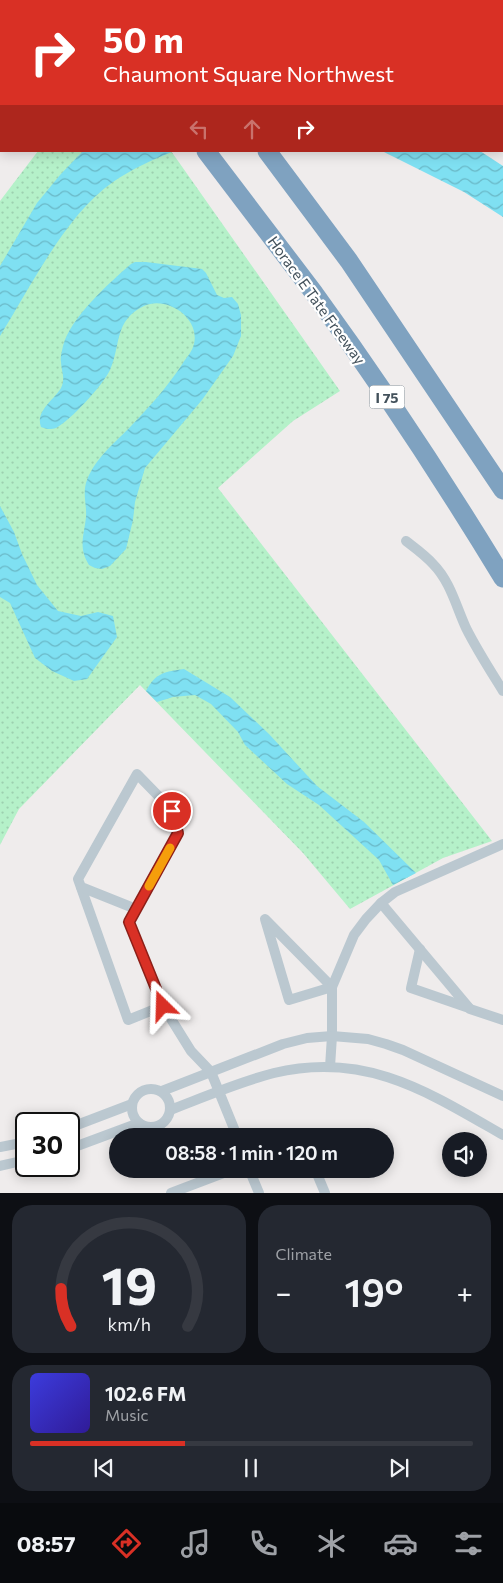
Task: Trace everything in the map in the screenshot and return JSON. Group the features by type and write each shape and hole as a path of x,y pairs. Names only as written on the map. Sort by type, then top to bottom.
{"highway":[{"name":"Horace E Tate Freeway","path":"207,152 320,302 398,414 503,578"},
{"path":"268,152 349,261 503,490"}],"street":[{"path":"406,541 433,564 451,591 466,628 503,691"},
{"path":"163,1006 128,1020 78,879 137,774 172,811 178,833 129,922 163,1006 191,1051 211,1072 234,1128"},
{"path":"330,1067 332,987 354,936 366,919 395,892 503,844"},
{"path":"81,887 136,909"},
{"path":"382,903 470,1008"},
{"path":"265,919 272,926 332,987 289,1000 265,919"},
{"path":"420,949 411,988 503,1020"},
{"path":"162,1092 283,1044 307,1038 332,1036 368,1039 386,1044 503,1096"},
{"path":"170,1110 252,1079 276,1072 330,1067 370,1072 406,1083 430,1094 503,1135"},
{"path":"153,1088 162,1092 168,1099 170,1110 166,1120 158,1126 148,1127 139,1123 132,1114 132,1104 136,1095 143,1090 153,1088"},
{"path":"80,1124 132,1104"},
{"path":"80,1145 139,1123"},
{"path":"0,1147 15,1144"},
{"path":"0,1166 15,1163"},
{"path":"172,1193 211,1178"},
{"path":"253,1178 259,1193"},
{"path":"319,1178 325,1193"}],"green space":[{"path":"37,152 172,152 340,391 293,421 218,488 492,841 443,858 350,909 303,853 140,685 19,809 0,845 0,201"}],"water":[{"path":"82,152 172,152 142,165 113,182 80,213 50,253 0,336 0,266 37,203"},
{"path":"384,152 482,152 503,166 503,217 464,192"},
{"path":"135,262 202,269 217,295 224,298 232,297 238,304 241,315 241,336 233,356 202,400 145,468 135,502 126,549 110,566 102,569 89,565 84,553 85,490 87,480 101,457 159,395 190,353 195,337 188,319 173,307 163,304 153,303 134,312 123,326 110,370 94,393 77,411 56,428 48,429 41,427 40,421 46,406 61,388 63,378 61,354 73,324 102,291"},
{"path":"0,506 14,532 37,585 58,611 81,616 98,612 113,616 117,637 87,679 74,681 52,671 35,658 10,603 0,597"},
{"path":"184,669 230,697 269,734 317,786 364,822 416,873 393,885 379,860 319,805 287,784 245,745 238,732 211,704 195,695 173,697 157,702 146,691 157,676"}],"slow traffic":[{"path":"149,886 170,848"}],"route":[{"path":"163,1006 129,922 178,833 172,811"}]}
